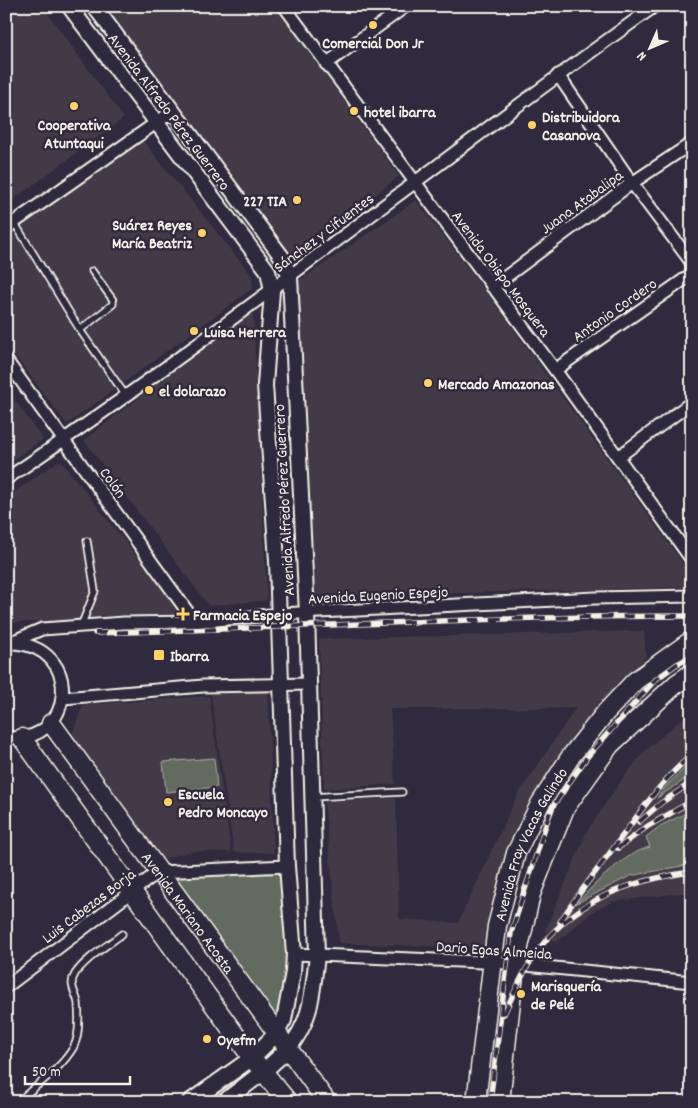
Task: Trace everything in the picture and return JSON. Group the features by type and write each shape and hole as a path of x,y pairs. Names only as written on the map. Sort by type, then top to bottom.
{"main road":[{"name":"Avenida Fray Vacas Galindo","path":"476,1102 497,926 516,853 540,804 571,756 606,712 635,682 692,640"},
{"name":"Avenida Fray Vacas Galindo","path":"500,1102 516,965 532,894 565,808 610,745 676,684 692,673"},
{"name":"Avenida Mariano Acosta","path":"51,723 327,1102"},
{"name":"Avenida Mariano Acosta","path":"14,738 134,892 252,1058 288,1102"},
{"path":"190,1102 252,1058 276,1034"},
{"path":"224,1102 264,1071 288,1049"}],"street":[{"name":"Avenida Alfredo Pérez Guerrero","path":"69,6 268,271 272,290 265,385 280,614 278,629 282,684 287,866 294,954 293,972 284,1020 276,1034"},
{"name":"Avenida Alfredo Pérez Guerrero","path":"94,6 282,257 290,277 306,614 316,956 310,1005 300,1034 288,1049"},
{"name":"Avenida Obispo Mosquera","path":"284,6 690,554"},
{"path":"326,64 406,6"},
{"name":"Sánchez y Cifuentes","path":"6,479 126,396 290,277 558,75 655,6"},
{"path":"558,75 632,183 692,263"},
{"path":"10,225 173,111"},
{"name":"Juana Atabalipa","path":"492,287 632,183 692,143"},
{"name":"Antonio Cordero","path":"555,370 692,274"},
{"name":"Colón","path":"6,360 194,622"},
{"path":"618,457 692,402"},
{"name":"Avenida Eugenio Espejo","path":"8,643 42,629 81,626 194,622 280,614 594,598 692,596"},
{"path":"8,643 30,646 50,657 58,669 63,683 63,698 59,711 51,723 38,733 14,738"},
{"path":"63,698 203,686 308,684"},
{"name":"Luis Cabezas Borja","path":"6,987 158,872 287,866"},
{"name":"Dario Egas Almeida","path":"294,954 516,965 692,982"}],"lane":[{"path":"10,225 126,396"},
{"path":"80,330 112,304 113,300 92,271"},
{"path":"81,626 95,591 87,542"},
{"path":"311,797 402,792"},
{"path":"18,1102 63,1060 74,1047 78,1032 78,1002 72,986 74,976 81,966 122,934"}],"shaded area":[{"path":"6,6 42,6 124,118 6,205"},
{"path":"98,6 275,6 399,176 292,259"},
{"path":"135,131 252,276 253,288 67,424 6,344 6,229"},
{"name":"Mercado Amazonas","path":"416,200 490,297 677,555 692,577 687,587 315,597 298,282"},
{"path":"253,311 267,600 209,606 84,440"},
{"path":"6,388 43,439 6,465"},
{"path":"60,460 183,614 6,623 6,498"},
{"path":"644,631 646,657 596,708 522,818 483,948 339,943 324,801 396,798 399,919 458,923 517,796 576,708 390,709 395,784 324,789 319,639"},
{"path":"268,691 274,853 234,852 211,694"},
{"name":"Escuela Pedro Moncayo","path":"209,696 231,852 192,851 156,861 76,752 72,735 83,705"},
{"path":"692,710 692,892 615,901 594,911 555,943 545,931 587,831 623,778 646,750"}],"green space":[{"path":"214,758 217,787 166,792 163,762"},
{"path":"692,761 692,775 657,798 667,785"},
{"path":"692,810 692,864 630,876 577,903 620,862 640,850 650,847 646,837 660,826"},
{"path":"281,871 287,968 282,997 275,1021 170,883 175,877"}],"railway":[{"path":"95,633 468,620 692,616"},
{"path":"490,1102 511,933 551,809 587,757 655,680 677,664 692,657"},
{"path":"560,922 653,795 681,764 692,755"},
{"path":"639,822 661,803 692,782"},
{"path":"618,848 648,826 692,801"},
{"path":"504,1014 534,956 565,921 603,896 646,881 692,872"}],"place":[{"name":"Comercial Don Jr","path":"373,25"},
{"name":"Cooperativa Atuntaqui","path":"74,106"},
{"name":"hotel ibarra","path":"354,111"},
{"name":"Distribuidora Casanova","path":"532,125"},
{"name":"227 TIA","path":"297,200"},
{"name":"Suárez Reyes María Beatriz","path":"202,233"},
{"name":"Luisa Herrera","path":"194,331"},
{"name":"Mercado Amazonas","path":"428,383"},
{"name":"el dolarazo","path":"149,390"},
{"name":"Farmacia Espejo","path":"183,614"},
{"name":"Ibarra","path":"159,655"},
{"name":"Escuela Pedro Moncayo","path":"168,802"},
{"name":"Marisquería de Pelé","path":"521,994"},
{"name":"Oyefm","path":"207,1039"}]}
